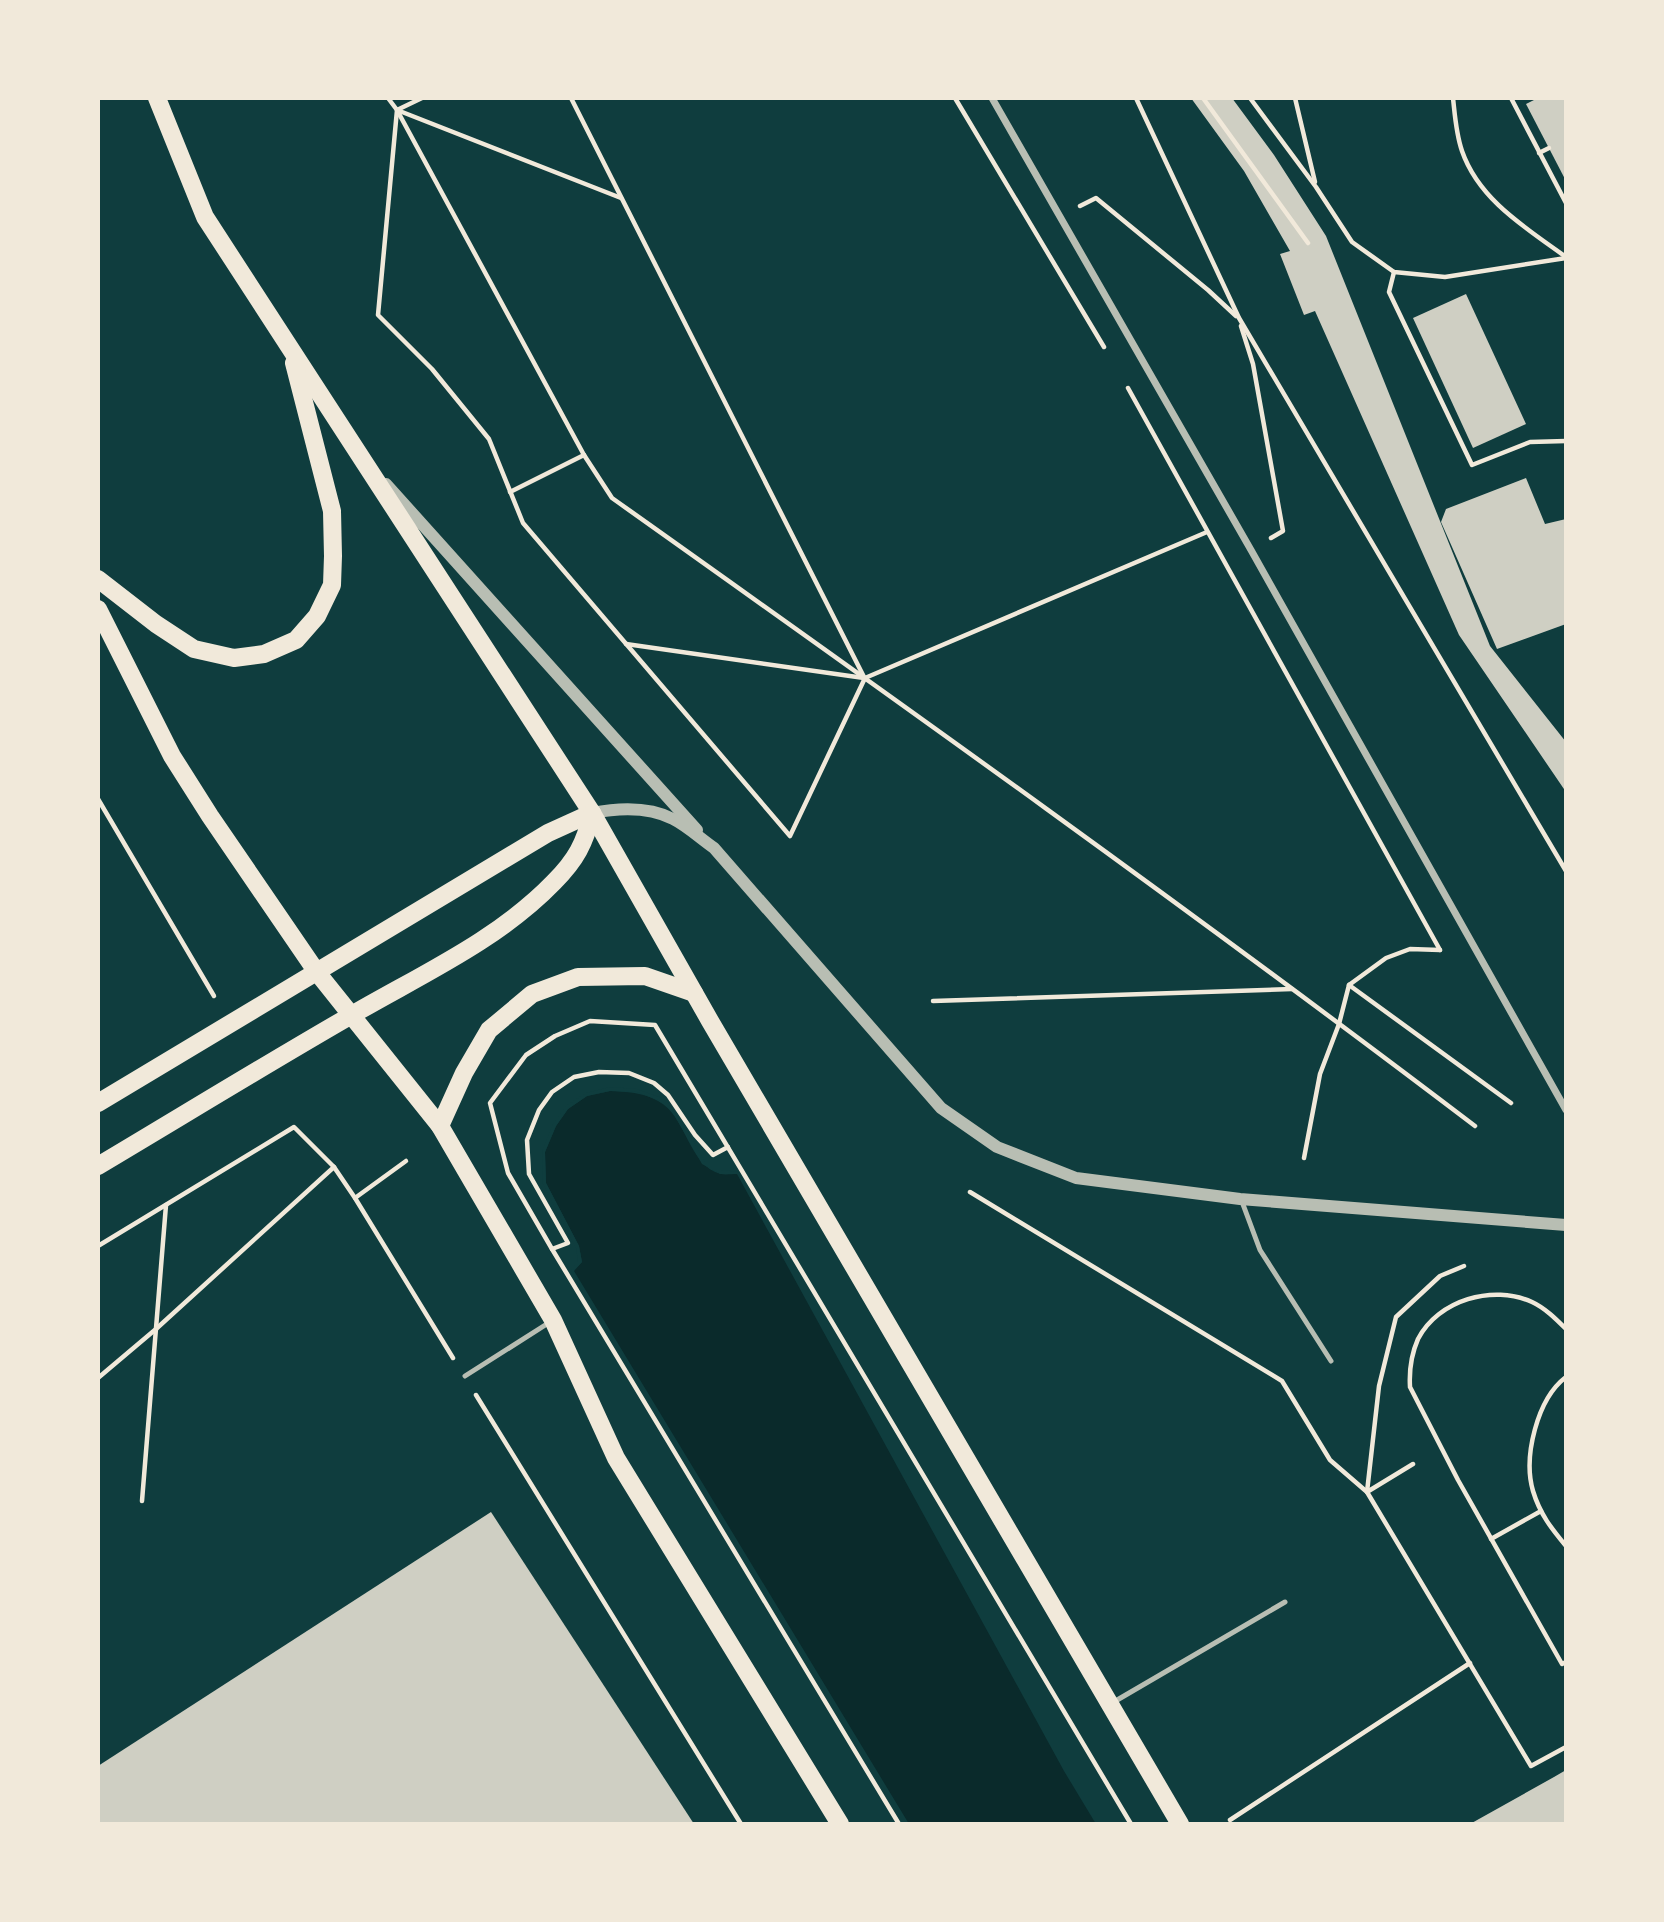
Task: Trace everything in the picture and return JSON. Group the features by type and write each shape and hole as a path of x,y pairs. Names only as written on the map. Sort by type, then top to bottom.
{"main road":[{"path":"157,98 205,217 592,813 694,993 1180,1824"},
{"path":"98,579 156,624 194,649 234,658 264,654 296,640 317,616 332,585 332,511 290,349"},
{"path":"98,609 172,756 210,816 316,971 440,1126 553,1320 616,1458 840,1824"},
{"path":"98,1103 548,832 592,813"},
{"path":"98,1166 241,1079 489,937 555,882 574,859 586,837 592,813"},
{"path":"440,1126 464,1073 489,1030 532,995 578,977 646,976 694,993"}],"street":[{"path":"992,98 1245,538 1566,1110"},
{"path":"363,458 714,848 940,1108 997,1147 1076,1178 1240,1199 1566,1225"},
{"path":"592,813 614,809 644,809 673,818 714,848"}],"lane":[{"path":"1240,1199 1260,1250 1331,1361"},
{"path":"465,1376 553,1320"},
{"path":"1110,1704 1285,1602"}],"path":[{"path":"388,98 397,110 584,455 612,498 1293,989 1475,1126"},
{"path":"397,110 422,98"},
{"path":"571,98 864,678"},
{"path":"955,98 1110,357"},
{"path":"1136,98 1239,318 1566,871"},
{"path":"1203,98 1308,243"},
{"path":"1250,98 1316,187 1352,242 1394,272 1445,277 1566,257"},
{"path":"1295,98 1316,187"},
{"path":"1453,98 1461,150 1470,171 1503,210 1566,257"},
{"path":"1511,98 1566,203"},
{"path":"397,110 621,198"},
{"path":"397,110 378,315 432,369 489,439 523,523 790,836 864,678"},
{"path":"1539,153 1549,148"},
{"path":"1096,198 1239,318 1253,364 1283,531"},
{"path":"1394,272 1389,292 1472,465 1530,442 1566,441"},
{"path":"1123,380 1440,950 1410,949 1386,958 1349,985 1339,1024 1320,1074 1304,1158"},
{"path":"510,492 584,455"},
{"path":"626,644 864,678 1207,532"},
{"path":"98,799 214,996"},
{"path":"1349,985 1511,1103"},
{"path":"933,1001 1293,989"},
{"path":"899,1824 508,1173 490,1103 526,1055 555,1036 590,1021 655,1025 1131,1824"},
{"path":"552,1249 568,1243 528,1174 527,1140 539,1110 552,1091 574,1077 599,1072 629,1073 654,1083 668,1095 695,1135 713,1155 728,1147"},
{"path":"98,1246 294,1128 334,1167 355,1198 741,1824"},
{"path":"355,1198 406,1161"},
{"path":"98,1378 156,1329 334,1167"},
{"path":"970,1192 1282,1381 1330,1460 1367,1492 1531,1766 1566,1747"},
{"path":"142,1501 167,1205"},
{"path":"1367,1492 1379,1386 1396,1317 1440,1276 1464,1266"},
{"path":"1566,1329 1549,1312 1531,1302 1508,1296 1486,1295 1464,1300 1432,1320 1419,1337 1409,1370 1410,1387 1458,1480 1562,1664 1566,1662"},
{"path":"1566,1377 1539,1413 1530,1451 1532,1489 1547,1525 1566,1546"},
{"path":"1367,1492 1413,1464"},
{"path":"1492,1539 1541,1511"},
{"path":"1230,1820 1470,1663"}],"water":[{"path":"610,1091 640,1094 658,1101 668,1108 701,1161 721,1174 737,1174 1064,1771 1096,1824 909,1824 574,1271 582,1262 579,1246 546,1183 545,1152 556,1126 568,1109 587,1096"}],"pier":[{"path":"610,1087 637,1089 662,1098 675,1109 705,1162 721,1170 740,1172 720,1174 702,1164 672,1111 660,1101 637,1092 610,1091 587,1096 568,1109 556,1126 545,1152 546,1183 579,1246 582,1262 571,1273 578,1261 576,1248 543,1184 542,1151 553,1124 566,1106 586,1093"}],"building":[{"path":"1191,98 1232,98 1274,155 1326,236 1490,646 1566,742 1566,792 1459,635 1315,311 1304,315 1280,254 1290,251 1244,171"},
{"path":"1538,98 1566,98 1566,181 1526,104"},
{"path":"1466,294 1526,424 1473,448 1413,318"},
{"path":"1526,478 1545,524 1566,519 1566,624 1497,649 1441,522 1446,509"},
{"path":"491,1512 694,1824 98,1824 98,1766"},
{"path":"1566,1770 1566,1824 1470,1824 1554,1777"}]}
